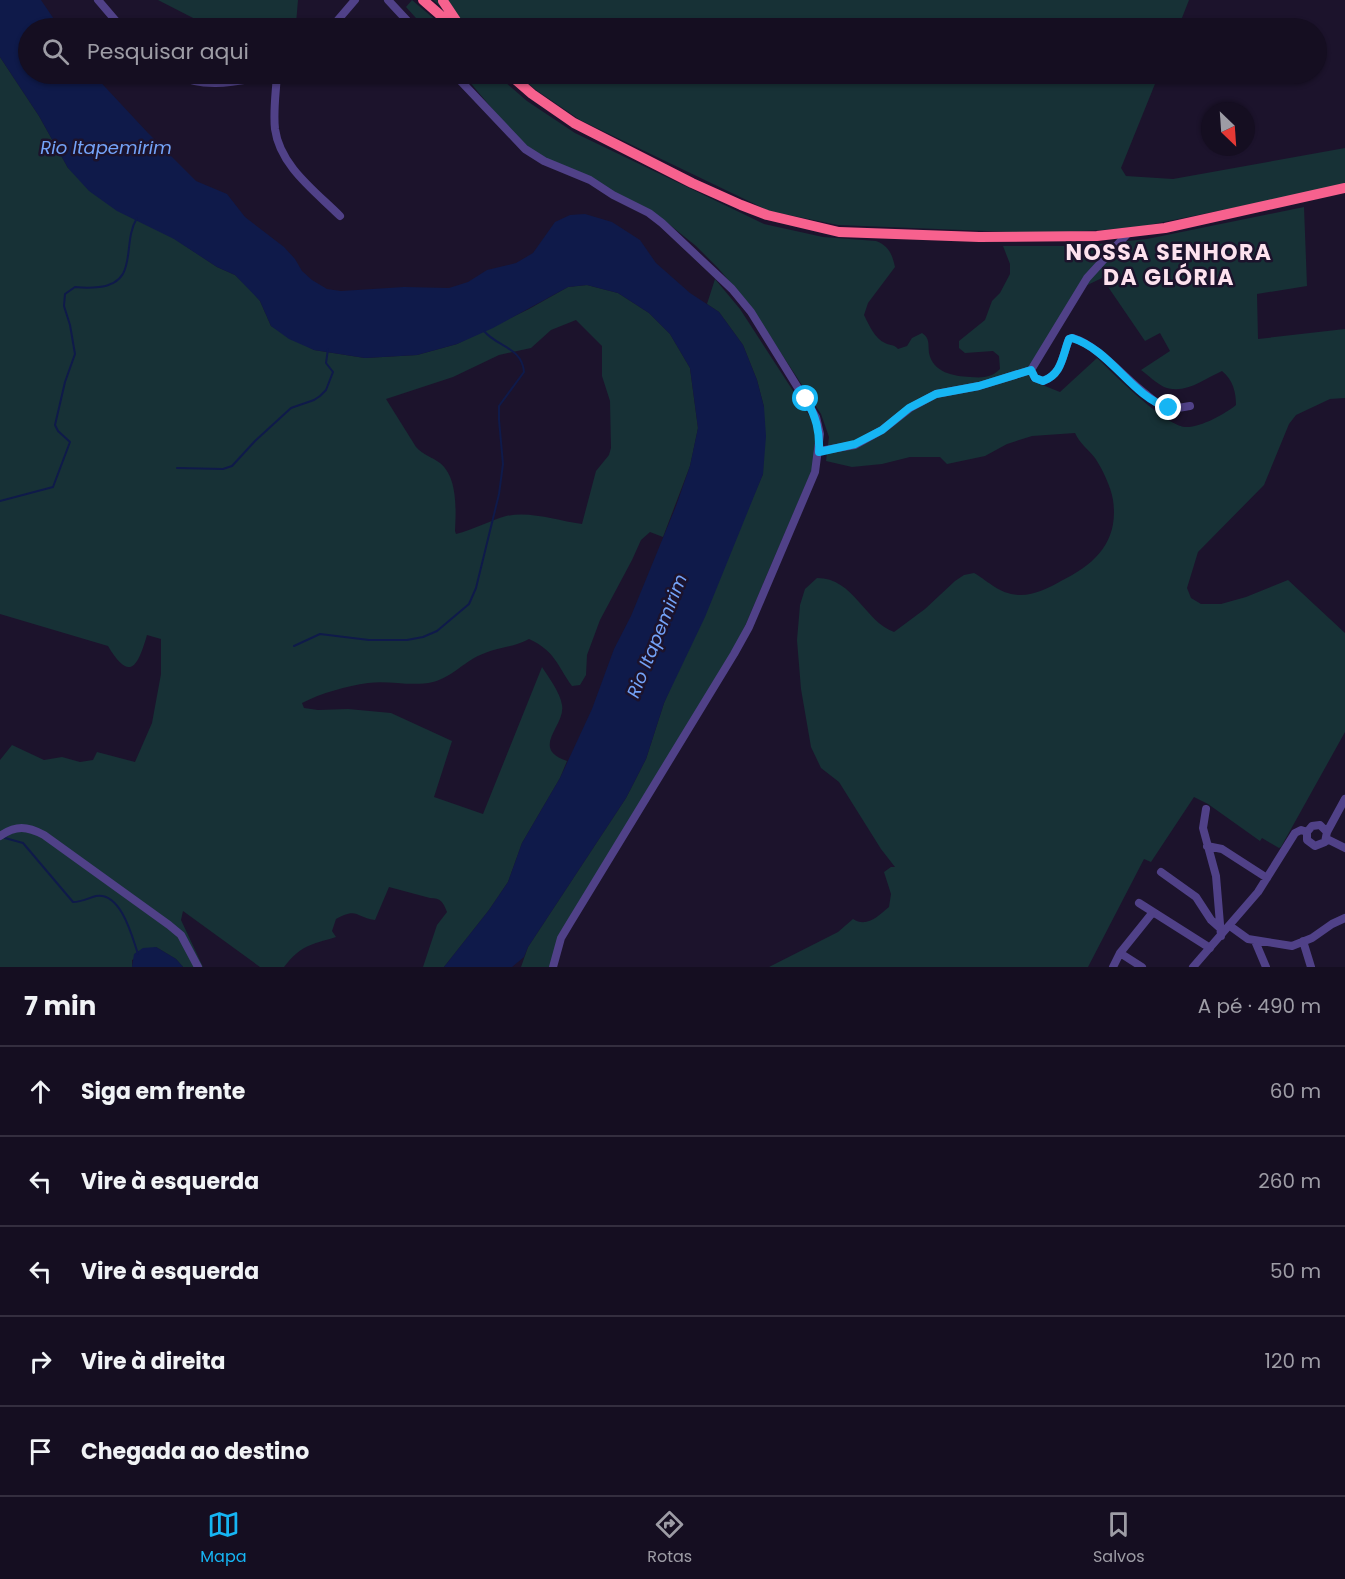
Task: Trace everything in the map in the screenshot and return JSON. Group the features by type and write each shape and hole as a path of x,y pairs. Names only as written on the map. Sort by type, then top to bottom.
{"highway":[{"path":"423,0 444,18"},
{"path":"442,1 455,18"},
{"path":"520,84 574,123 692,183 741,205 784,220 839,232 1035,238 1097,236 1165,228 1345,188"}],"street":[{"path":"98,0 113,18"},
{"path":"340,18 356,0"},
{"path":"388,0 405,18"},
{"path":"276,84 274,118 283,156 340,216"},
{"path":"463,84 525,149 544,162 590,180 613,195 649,213 732,289 751,312 816,417 820,434 815,472 749,627 570,922 561,938 553,967"},
{"path":"819,452 855,444 882,430 909,408 936,394 979,386 1031,370 1087,278 1129,232"},
{"path":"1031,370 1035,378 1043,381 1052,378 1059,371 1069,339 1072,338 1083,341 1091,347 1161,406 1169,408 1190,406"},
{"path":"1345,800 1327,835 1323,845 1315,846 1307,840 1307,832 1316,825 1324,827 1327,835 1345,848"},
{"path":"1206,809 1203,828 1216,876 1221,932"},
{"path":"0,836 18,827 30,828 44,835 181,935 198,967"},
{"path":"1193,967 1258,892 1295,833 1301,830 1307,832"},
{"path":"1207,846 1222,849 1267,878"},
{"path":"1161,872 1196,897 1221,932"},
{"path":"1139,903 1209,948"},
{"path":"1113,967 1120,952 1153,912"},
{"path":"1230,926 1248,939 1292,946 1345,918"},
{"path":"1255,941 1266,967"},
{"path":"1303,941 1311,967"},
{"path":"1120,952 1142,967"}],"green space":[{"path":"158,0 298,0 296,18 193,18"},
{"path":"412,0 433,18 416,18 406,7"},
{"path":"433,0 1189,0 1182,18 454,18"},
{"path":"0,57 39,116 68,168 217,267 235,275 260,301 271,326 314,350 365,358 417,355 457,344 568,287 587,285 618,293 649,313 670,334 690,368 698,428 690,466 663,537 650,532 641,540 600,620 587,655 586,675 580,685 572,686 545,648 529,639 478,656 447,676 433,682 368,683 334,690 302,703 304,708 318,710 348,709 391,713 452,741 434,797 483,814 542,667 557,690 562,713 550,743 551,750 556,756 567,761 560,778 522,843 508,882 444,967 423,967 437,925 447,912 443,903 437,899 389,887 375,920 353,913 343,915 336,919 332,931 336,937 301,950 284,967 260,967 183,911 181,920 203,967 183,967 176,959 156,947 132,960 132,967 0,967 0,760 12,745 44,760 62,757 80,762 93,760 97,752 135,762 152,723 161,674 161,639 147,635 137,662 128,667 122,664 108,646 0,614","holes":["576,320 602,346 602,376 610,401 611,448 609,455 596,471 582,524 516,515 506,516 456,534 455,495 446,469 416,447 386,399 453,377 499,355 531,348 551,330"]},
{"path":"471,84 507,84 527,101 575,133 764,224 823,237 876,241 884,245 893,258 895,267 868,303 864,315 873,331 881,341 898,349 907,346 912,338 922,333 927,339 931,360 935,365 945,372 964,377 986,377 1000,369 999,356 993,351 965,353 959,348 959,341 985,320 992,301 1000,293 1010,274 1010,264 1003,246 1080,246 1147,239 1304,207 1307,286 1257,294 1258,339 1345,329 1345,398 1330,399 1296,415 1289,424 1264,485 1198,552 1187,588 1191,598 1201,604 1221,604 1246,597 1288,580 1345,633 1345,732 1281,847 1262,838 1260,841 1208,804 1194,797 1151,862 1144,859 1088,967 769,967 838,932 853,919 868,922 881,914 889,907 891,894 884,872 895,867 839,782 821,768 811,747 801,689 797,640 800,605 805,589 817,578 830,580 850,592 875,619 894,632 964,575 974,573 1000,590 1011,594 1035,593 1085,567 1102,550 1112,528 1114,515 1110,489 1098,462 1075,433 1032,436 1007,444 985,456 947,464 940,457 910,457 882,464 852,467 826,461 829,437 821,414 748,303 718,268 696,246 660,217 535,153 515,136","holes":["1102,278 1145,341 1160,333 1170,351 1141,370 1164,387 1172,389 1187,388 1222,371 1233,386 1236,405 1205,423 1191,427 1176,424 1152,409 1097,358 1060,392 1030,380 1059,329 1075,291"]},
{"path":"529,84 1155,84 1121,168 1126,176 1173,179 1345,148 1345,185 1144,226 1103,230 1040,233 838,225 769,211 580,120"},
{"path":"715,279 740,309 812,420 817,430 817,458 739,640 568,923 553,967 521,967 528,947 626,798 646,759 664,703 763,474 764,407 757,380 743,345 719,312 707,304"}],"water":[{"name":"Rio Itapemirim","path":"0,0 41,0 53,18 18,18 18,84 102,84 196,181 227,194 245,217 284,247 302,271 327,289 341,291 404,287 449,288 468,282 487,270 516,263 533,253 555,222 570,215 585,214 612,222 640,240 656,263 690,293 719,312 743,345 757,380 764,407 766,436 763,474 705,617 664,703 646,759 626,798 528,947 524,957 512,967 444,967 508,882 522,843 560,778 592,709 614,649 631,616 690,466 698,428 690,368 670,334 649,313 618,293 587,285 568,287 493,328 457,344 417,355 365,358 314,350 289,339 271,326 260,301 235,275 217,267 174,239 117,211 89,191 68,168 39,116 0,57"},
{"path":"156,947 176,959 183,967 132,967 134,954 143,948"}],"waterway":[{"path":"0,501 53,487 70,442 55,425 65,382 75,354 64,306 65,294 75,287 99,287 112,284 120,278 125,270 132,228 137,218"},
{"path":"294,646 320,634 369,640 407,640 423,637 437,631 469,604 476,588 499,494 503,464 499,406 524,372 519,357 484,331"},
{"path":"177,468 223,469 232,466 291,408 314,400 326,390 333,372 326,363 328,349"},
{"path":"5,838 23,843 73,902 96,896 112,901 119,908 129,927 138,954"}],"district":[{"name":"NOSSA SENHORA DA GLÓRIA","path":"1169,264"}],"route":[{"path":"806,399 816,417 820,434 819,452 855,444 882,430 909,408 936,394 979,386 1031,370 1035,378 1043,381 1052,378 1059,371 1069,339 1072,338 1083,341 1136,387 1161,406 1169,408"}]}
